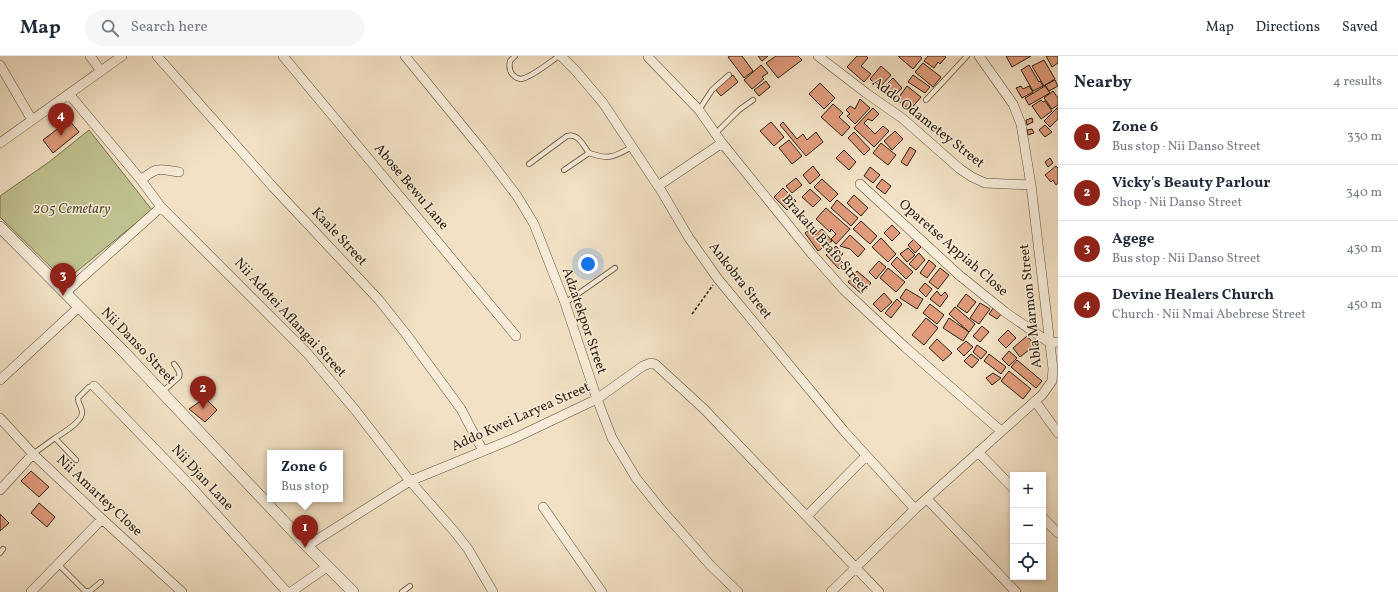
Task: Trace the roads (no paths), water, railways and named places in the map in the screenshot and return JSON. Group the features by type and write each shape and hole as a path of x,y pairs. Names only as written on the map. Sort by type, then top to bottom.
{"street":[{"path":"90,56 102,71"},
{"path":"0,143 122,56"},
{"name":"Kaale Street","path":"158,56 273,187 379,300 461,409 483,451"},
{"name":"Abose Bewu Lane","path":"283,56 516,336"},
{"name":"Adzatekpor Street","path":"405,56 482,150 517,196 534,224 565,303 597,399 612,438 636,478 711,566 738,592"},
{"name":"Ankobra Street","path":"560,56 576,71 603,103 658,186 689,238 718,279 844,431 915,509"},
{"name":"Addo Odametey Street","path":"818,56 866,93 902,118 960,169 972,177 985,183 1031,185"},
{"name":"Abla Marmon Street","path":"831,592 915,509 1035,401 1048,388 1052,381 1054,343 1021,124 1013,104 979,56"},
{"name":"Brakatu Brafo Street","path":"648,57 699,110 722,142 811,253 844,290 905,347 1002,431"},
{"path":"0,65 32,120"},
{"name":"Nii Adotei Aflangai Street","path":"68,94 141,180 161,207 307,353 356,411 410,481 454,531 468,549 493,592"},
{"path":"658,186 722,142"},
{"path":"141,180 153,170 158,169 179,172"},
{"name":"Oparetse Appiah Close","path":"860,184 959,275 1005,312 1054,343"},
{"path":"65,293 161,207"},
{"name":"Nii Danso Street","path":"0,227 162,392 327,567 353,592"},
{"path":"0,380 79,307"},
{"name":"Addo Kwei Laryea Street","path":"307,546 410,481 515,438 597,399 642,366 651,363 655,364 704,409 879,592"},
{"name":"Nii Djan Lane","path":"94,386 186,481 286,592"},
{"path":"1035,401 1058,433"},
{"name":"Nii Amartey Close","path":"0,418 33,454 182,592"},
{"path":"978,452 1010,485"},
{"path":"0,490 33,454"},
{"path":"807,516 866,456"},
{"path":"927,499 1016,592"},
{"path":"543,507 602,592"},
{"path":"36,591 58,564 102,519"},
{"path":"1046,521 1058,533"},
{"path":"292,592 327,567"}],"lane":[{"path":"515,56 510,60 509,68 511,74 516,78 521,79 532,75 560,56"},
{"path":"926,100 967,56"},
{"path":"699,110 712,90 729,75"},
{"path":"716,133 739,110 753,100"},
{"path":"529,164 567,136 572,134 577,137 589,153 604,158 616,156 632,147"},
{"path":"564,170 589,153"},
{"path":"565,303 615,268"},
{"path":"162,392 179,377 179,371 174,364"},
{"path":"33,454 73,425 82,416 78,398 89,387 94,386"},
{"path":"55,438 76,460"},
{"path":"58,564 86,591 90,591 101,582"},
{"path":"402,592 410,586"}],"place":[{"name":"Devine Healers Church","path":"61,136"},
{"name":"Agege","path":"63,296"},
{"name":"Vicky's Beauty Parlour","path":"203,409"},
{"name":"Zone 6","path":"305,548"}],"park label":[{"name":"205 Cemetary","path":"72,209"}]}
